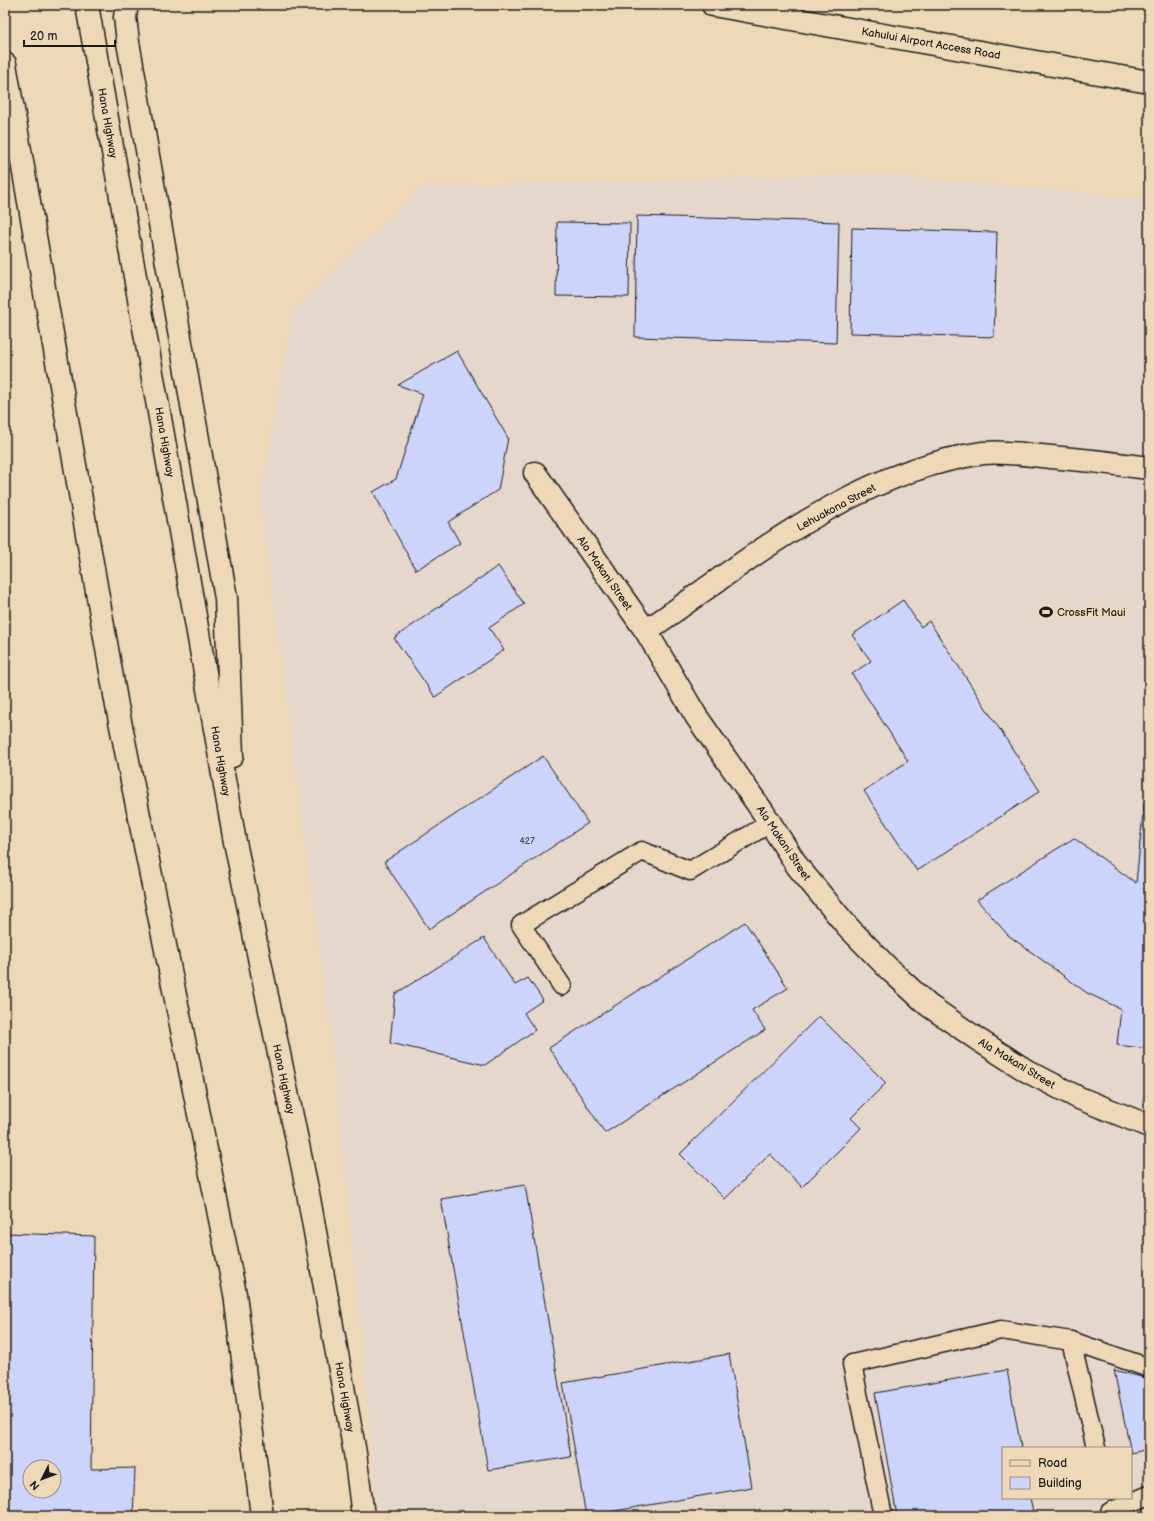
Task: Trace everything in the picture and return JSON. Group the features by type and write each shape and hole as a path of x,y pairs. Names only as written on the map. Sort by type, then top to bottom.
{"main road":[{"name":"Hana Highway","path":"87,5 236,842 308,1193 355,1454 363,1516"},
{"path":"127,5 125,17 128,42 226,598 236,842"},
{"name":"Kahului Airport Access Road","path":"713,5 1149,82"},
{"path":"5,64 116,706 235,1294 262,1516"},
{"name":"Lehuakona Street","path":"646,631 794,529 850,497 902,475 940,463 984,453 1022,454 1149,468"},
{"name":"Ala Makani Street","path":"535,473 646,631 696,716 770,823 798,867 847,926 890,970 928,1004 1027,1071 1080,1098 1149,1126"}],"lane":[{"path":"562,986 521,925 642,851 690,871 770,823"},
{"path":"883,1516 852,1364 1001,1330 1071,1340 1149,1368"},
{"path":"1071,1340 1096,1447"},
{"path":"1109,1509 1149,1495"}],"shaded area":[{"path":"876,174 1149,199 1149,1516 378,1516 334,1058 260,500 293,311 423,186"}],"building":[{"path":"637,216 839,222 836,343 635,337"},
{"path":"557,222 630,223 629,297 556,296"},
{"path":"852,228 997,232 994,337 850,333"},
{"path":"457,351 508,438 498,490 448,522 460,543 416,570 373,492 396,479 423,394 398,385"},
{"path":"498,566 524,604 489,628 504,650 435,697 394,638"},
{"path":"903,600 921,627 929,621 1040,791 917,871 864,791 908,761 852,674 871,661 852,635"},
{"path":"543,756 588,823 429,929 384,862"},
{"path":"1144,803 1149,803 1149,1049 1117,1045 1121,1009 1087,993 1008,935 977,900 1074,838 1136,883"},
{"path":"745,922 788,988 752,1010 765,1030 605,1133 549,1048"},
{"path":"484,938 515,985 528,978 543,1000 524,1013 535,1030 485,1065 390,1043 395,994"},
{"path":"819,1016 886,1083 851,1118 861,1128 802,1187 770,1154 725,1199 680,1154"},
{"path":"525,1185 571,1457 488,1470 441,1199"},
{"path":"5,1233 94,1236 91,1469 135,1468 133,1516 5,1516"},
{"path":"729,1354 752,1487 586,1516 563,1383"},
{"path":"1007,1370 1021,1447 1002,1447 1002,1499 1030,1499 1034,1516 897,1516 875,1393"},
{"path":"1114,1370 1149,1379 1149,1449 1132,1453 1132,1447 1130,1447"}],"place":[{"name":"CrossFit Maui","path":"1046,612"}]}
